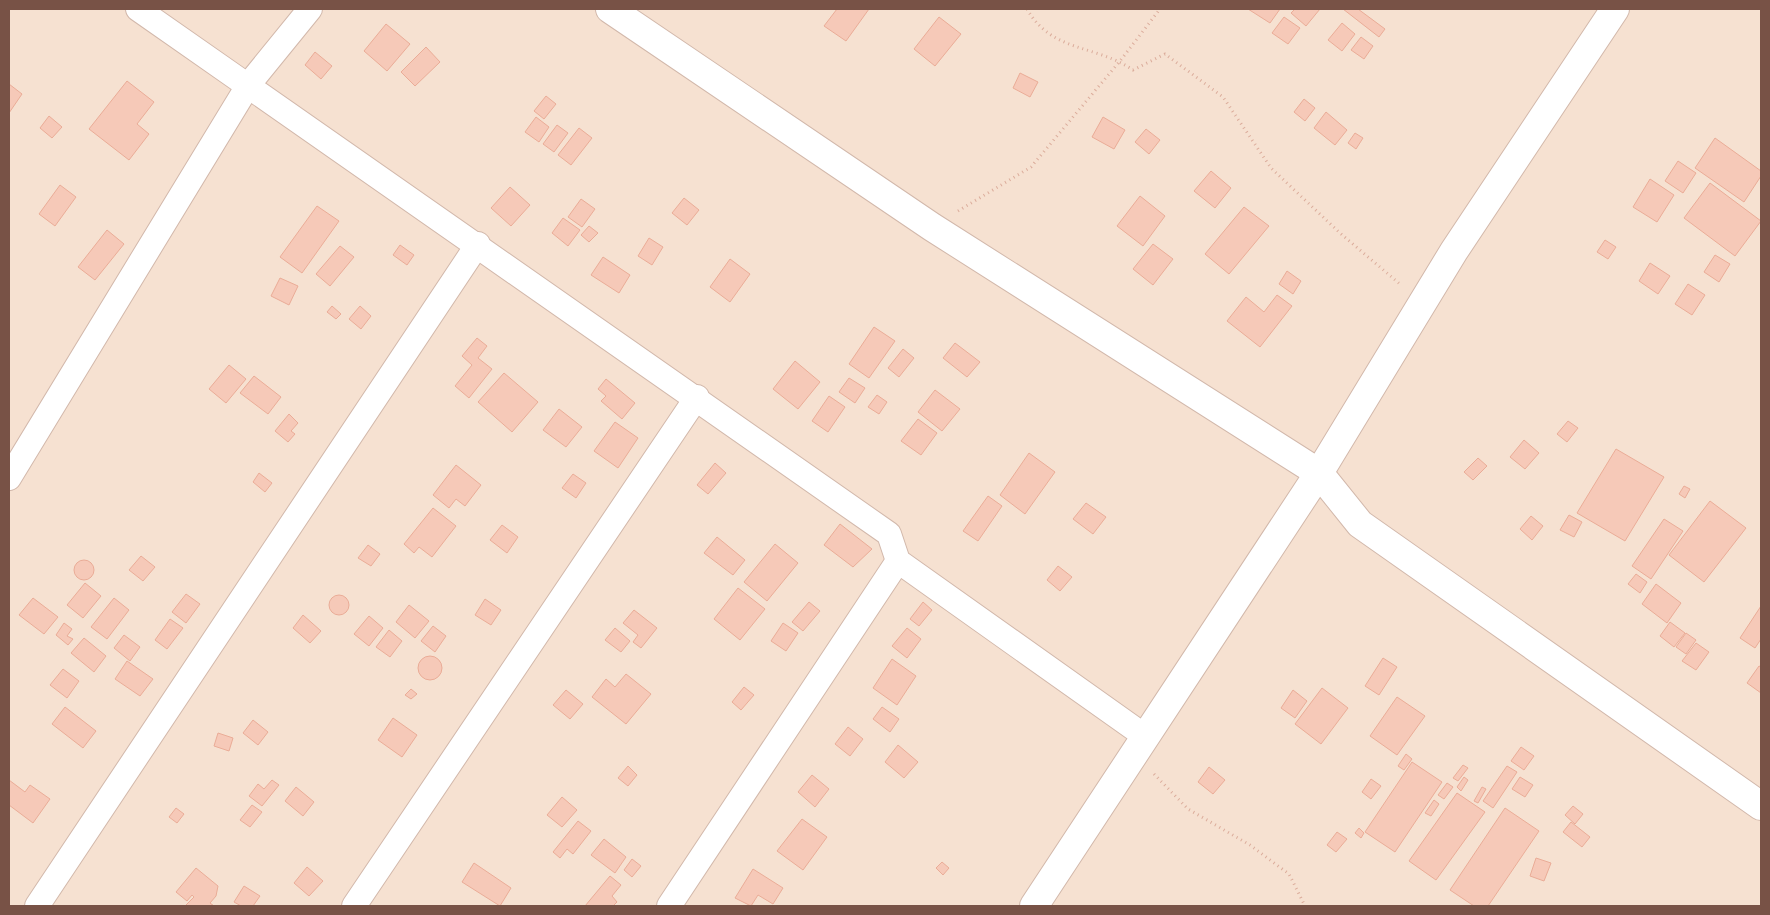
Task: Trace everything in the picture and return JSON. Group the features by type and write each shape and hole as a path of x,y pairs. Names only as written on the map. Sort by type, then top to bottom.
{"street":[{"path":"138,9 249,84 697,397 889,534 898,561 1140,745"},
{"path":"9,478 249,84 310,9"},
{"path":"610,9 932,227 1319,473 1360,524 1761,806"},
{"path":"1034,906 1319,473 1454,251 1616,9"},
{"path":"38,906 478,244"},
{"path":"354,906 697,397"},
{"path":"669,906 898,561"}],"path":[{"path":"1027,9 1034,22 1053,38 1120,61 1133,70 1165,54 1223,97 1271,168 1340,233 1422,304"},
{"path":"932,227 1031,167 1120,61 1160,9"},
{"path":"1140,745 1188,809 1250,845 1289,874 1306,906"}],"shaded area":[{"path":"9,9 1761,9 1761,906 9,906"}],"building":[{"path":"837,9 869,9 846,41 824,26"},
{"path":"1248,9 1280,9 1270,23"},
{"path":"1295,9 1320,9 1306,26 1291,13"},
{"path":"1343,9 1358,9 1385,29 1379,37"},
{"path":"939,17 961,34 935,66 914,49"},
{"path":"1284,17 1300,28 1288,44 1272,33"},
{"path":"1342,23 1355,34 1342,51 1328,40"},
{"path":"386,24 410,44 387,71 364,51"},
{"path":"1361,37 1373,46 1364,59 1351,50"},
{"path":"426,47 440,62 415,86 401,72"},
{"path":"315,52 332,66 321,79 305,65"},
{"path":"1020,73 1038,82 1030,97 1013,88"},
{"path":"127,81 154,102 137,124 149,134 129,160 89,129"},
{"path":"9,84 22,94 9,113"},
{"path":"546,96 556,104 544,119 534,111"},
{"path":"1304,99 1315,108 1305,121 1294,112"},
{"path":"1326,112 1347,130 1335,145 1314,128"},
{"path":"49,116 62,127 52,138 40,128"},
{"path":"536,117 549,127 539,142 525,132"},
{"path":"1103,117 1125,130 1114,149 1092,137"},
{"path":"557,125 568,133 554,152 543,144"},
{"path":"579,128 592,138 571,165 558,155"},
{"path":"1146,129 1160,140 1149,154 1135,142"},
{"path":"1355,133 1363,138 1356,149 1348,143"},
{"path":"1715,138 1761,171 1761,176 1744,202 1695,168"},
{"path":"1678,161 1696,173 1683,193 1665,181"},
{"path":"1211,171 1231,188 1215,208 1194,191"},
{"path":"1650,179 1674,195 1657,222 1633,207"},
{"path":"1710,183 1761,221 1735,256 1684,218"},
{"path":"60,185 76,197 55,226 39,214"},
{"path":"510,187 530,205 511,226 491,208"},
{"path":"1140,196 1165,216 1143,246 1117,226"},
{"path":"684,198 699,210 687,225 672,213"},
{"path":"581,199 595,209 582,227 568,217"},
{"path":"317,206 339,221 302,273 280,257"},
{"path":"1244,207 1269,226 1229,274 1205,254"},
{"path":"563,218 580,230 568,246 552,233"},
{"path":"589,226 598,233 589,242 581,235"},
{"path":"107,230 124,244 95,280 78,267"},
{"path":"649,238 663,247 652,265 638,256"},
{"path":"1605,240 1616,247 1608,259 1597,252"},
{"path":"1153,244 1173,259 1153,285 1133,269"},
{"path":"400,245 414,255 407,265 393,255"},
{"path":"340,246 354,257 330,286 316,274"},
{"path":"1715,255 1730,264 1719,282 1704,272"},
{"path":"603,257 630,275 619,293 591,275"},
{"path":"730,259 750,274 730,302 710,287"},
{"path":"1650,263 1670,276 1658,294 1639,281"},
{"path":"1287,271 1301,281 1293,294 1279,284"},
{"path":"280,278 298,286 289,305 271,296"},
{"path":"1688,284 1705,295 1692,315 1675,304"},
{"path":"1277,295 1292,306 1260,347 1227,321 1246,297 1264,312"},
{"path":"332,306 341,314 336,319 327,312"},
{"path":"360,306 371,316 361,329 349,319"},
{"path":"874,327 895,341 869,378 849,364"},
{"path":"477,338 487,346 478,358 492,369 469,398 455,386 472,365 462,356"},
{"path":"955,343 980,362 967,377 943,358"},
{"path":"903,349 914,358 899,377 888,368"},
{"path":"795,361 820,382 798,409 773,389"},
{"path":"229,365 246,379 226,403 209,389"},
{"path":"504,373 538,402 512,432 478,402"},
{"path":"254,376 281,397 268,414 240,393"},
{"path":"849,378 865,388 855,403 839,392"},
{"path":"606,379 635,403 622,419 601,401 606,396 598,389"},
{"path":"935,390 960,409 942,431 918,412"},
{"path":"877,395 887,402 879,414 868,407"},
{"path":"829,396 845,407 828,432 812,421"},
{"path":"559,409 582,427 566,447 543,430"},
{"path":"289,414 298,423 291,431 295,434 288,442 275,431"},
{"path":"918,419 937,433 921,455 901,441"},
{"path":"1568,421 1578,428 1567,442 1557,434"},
{"path":"615,422 638,438 618,468 594,451"},
{"path":"1524,440 1539,453 1525,469 1510,457"},
{"path":"1616,449 1664,477 1625,541 1577,513"},
{"path":"1029,453 1055,472 1025,514 1000,495"},
{"path":"1478,458 1487,466 1473,480 1464,472"},
{"path":"715,463 726,473 708,494 697,485"},
{"path":"456,465 481,485 465,506 456,499 449,508 433,495"},
{"path":"259,473 272,483 265,492 253,482"},
{"path":"573,474 586,483 576,498 562,488"},
{"path":"1684,486 1690,489 1685,498 1679,494"},
{"path":"988,496 1002,506 978,541 963,531"},
{"path":"1710,501 1746,528 1704,582 1669,555"},
{"path":"1086,503 1106,517 1093,534 1073,519"},
{"path":"433,508 456,526 432,557 419,547 414,553 404,544"},
{"path":"1569,515 1582,522 1574,537 1560,530"},
{"path":"1531,516 1543,526 1532,540 1520,529"},
{"path":"1664,519 1683,531 1651,579 1632,566"},
{"path":"840,524 872,549 853,567 824,545"},
{"path":"502,525 518,537 507,553 490,540"},
{"path":"717,537 745,560 733,575 704,553"},
{"path":"775,544 798,563 767,601 744,582"},
{"path":"368,545 380,554 371,566 358,558"},
{"path":"141,556 155,567 143,581 129,570"},
{"path":"84,560 91,563 94,570 91,577 84,580 77,577 74,570 77,563"},
{"path":"1058,566 1072,577 1060,591 1047,580"},
{"path":"1636,574 1647,582 1640,593 1628,584"},
{"path":"85,583 101,596 83,618 67,605"},
{"path":"1656,584 1681,603 1667,623 1642,604"},
{"path":"738,588 765,609 740,640 714,619"},
{"path":"186,594 200,604 186,623 172,612"},
{"path":"335,595 343,595 349,601 349,609 343,615 335,615 329,609 329,601"},
{"path":"33,598 58,617 44,634 19,615"},
{"path":"114,598 129,610 107,639 91,627"},
{"path":"485,599 501,610 491,625 475,615"},
{"path":"809,602 820,611 803,631 792,622"},
{"path":"923,602 932,610 919,626 910,619"},
{"path":"409,605 429,621 415,638 396,622"},
{"path":"1761,606 1761,639 1755,648 1740,638"},
{"path":"634,610 657,628 641,648 633,642 638,635 623,623"},
{"path":"303,615 321,631 310,643 293,628"},
{"path":"369,616 383,628 369,646 354,634"},
{"path":"170,619 183,628 167,649 155,640"},
{"path":"1670,622 1685,633 1674,647 1660,636"},
{"path":"64,623 72,629 67,636 73,639 68,645 56,635"},
{"path":"783,623 798,633 786,651 771,641"},
{"path":"433,626 446,636 435,652 421,641"},
{"path":"615,628 630,641 621,652 605,640"},
{"path":"907,628 921,639 907,658 892,646"},
{"path":"389,630 402,641 390,657 376,647"},
{"path":"1686,633 1696,640 1686,654 1676,647"},
{"path":"124,635 140,647 130,661 114,648"},
{"path":"84,638 106,656 94,672 71,653"},
{"path":"1696,643 1709,652 1696,670 1682,661"},
{"path":"430,656 438,660 442,668 438,676 430,680 422,676 418,668 422,660"},
{"path":"1383,658 1397,667 1379,695 1365,686"},
{"path":"892,659 916,676 897,705 873,688"},
{"path":"127,661 153,679 140,696 115,679"},
{"path":"1759,666 1761,667 1761,693 1747,683"},
{"path":"63,669 79,681 67,698 50,685"},
{"path":"626,674 651,694 626,724 592,697 606,679 615,687"},
{"path":"744,687 754,695 741,710 732,702"},
{"path":"1322,688 1348,708 1321,744 1295,724"},
{"path":"411,689 417,694 411,699 405,695"},
{"path":"566,690 583,704 570,719 553,705"},
{"path":"1293,690 1307,701 1295,718 1281,708"},
{"path":"1397,697 1425,716 1397,755 1370,736"},
{"path":"65,707 96,731 83,748 52,724"},
{"path":"882,707 899,719 890,732 873,719"},
{"path":"393,718 417,735 402,757 378,740"},
{"path":"253,720 268,732 258,745 243,733"},
{"path":"848,727 863,739 850,756 835,744"},
{"path":"218,733 233,738 229,751 214,746"},
{"path":"898,745 918,762 904,778 885,762"},
{"path":"1521,747 1534,756 1524,770 1511,761"},
{"path":"1406,754 1412,759 1404,770 1398,766"},
{"path":"1412,762 1442,782 1395,852 1365,832"},
{"path":"1463,765 1468,768 1458,781 1453,778"},
{"path":"628,766 637,775 628,786 618,778"},
{"path":"1507,766 1517,772 1493,808 1483,801"},
{"path":"1209,767 1225,780 1213,794 1198,782"},
{"path":"812,775 829,789 815,807 798,792"},
{"path":"1464,777 1468,780 1461,791 1457,787"},
{"path":"1520,777 1533,785 1525,797 1512,789"},
{"path":"1371,779 1381,786 1371,799 1362,792"},
{"path":"9,780 25,792 30,785 50,799 33,823 9,805"},
{"path":"272,780 279,785 262,806 249,796 258,784 264,789"},
{"path":"1447,783 1453,787 1444,799 1438,795"},
{"path":"296,787 314,802 303,816 285,801"},
{"path":"1482,787 1486,789 1478,803 1474,801"},
{"path":"1457,793 1485,812 1436,880 1409,861"},
{"path":"562,797 577,810 562,827 547,815"},
{"path":"1434,800 1439,804 1431,816 1425,813"},
{"path":"252,805 262,812 250,827 240,820"},
{"path":"1573,806 1583,814 1575,824 1565,815"},
{"path":"176,808 184,814 177,823 169,817"},
{"path":"1505,808 1539,831 1488,906 1474,906 1450,890"},
{"path":"802,819 827,837 803,870 777,851"},
{"path":"578,821 591,831 573,854 567,849 560,858 553,852"},
{"path":"1571,822 1590,837 1582,847 1563,832"},
{"path":"1359,828 1364,833 1361,838 1355,833"},
{"path":"1337,832 1347,839 1336,852 1327,845"},
{"path":"604,839 626,857 615,873 591,855"},
{"path":"1536,858 1551,863 1544,881 1530,876"},
{"path":"632,859 641,866 632,877 624,870"},
{"path":"942,862 949,868 943,875 936,868"},
{"path":"474,863 511,888 500,906 462,882"},
{"path":"307,867 323,881 309,896 294,883"},
{"path":"196,868 218,886 216,896 210,903 214,906 185,906 194,897 192,895 187,901 176,892"},
{"path":"753,869 783,888 773,904 758,895 751,906 735,898"},
{"path":"610,876 621,885 612,896 617,902 613,906 585,906"},
{"path":"244,886 260,896 253,906 241,906 234,902"}]}
